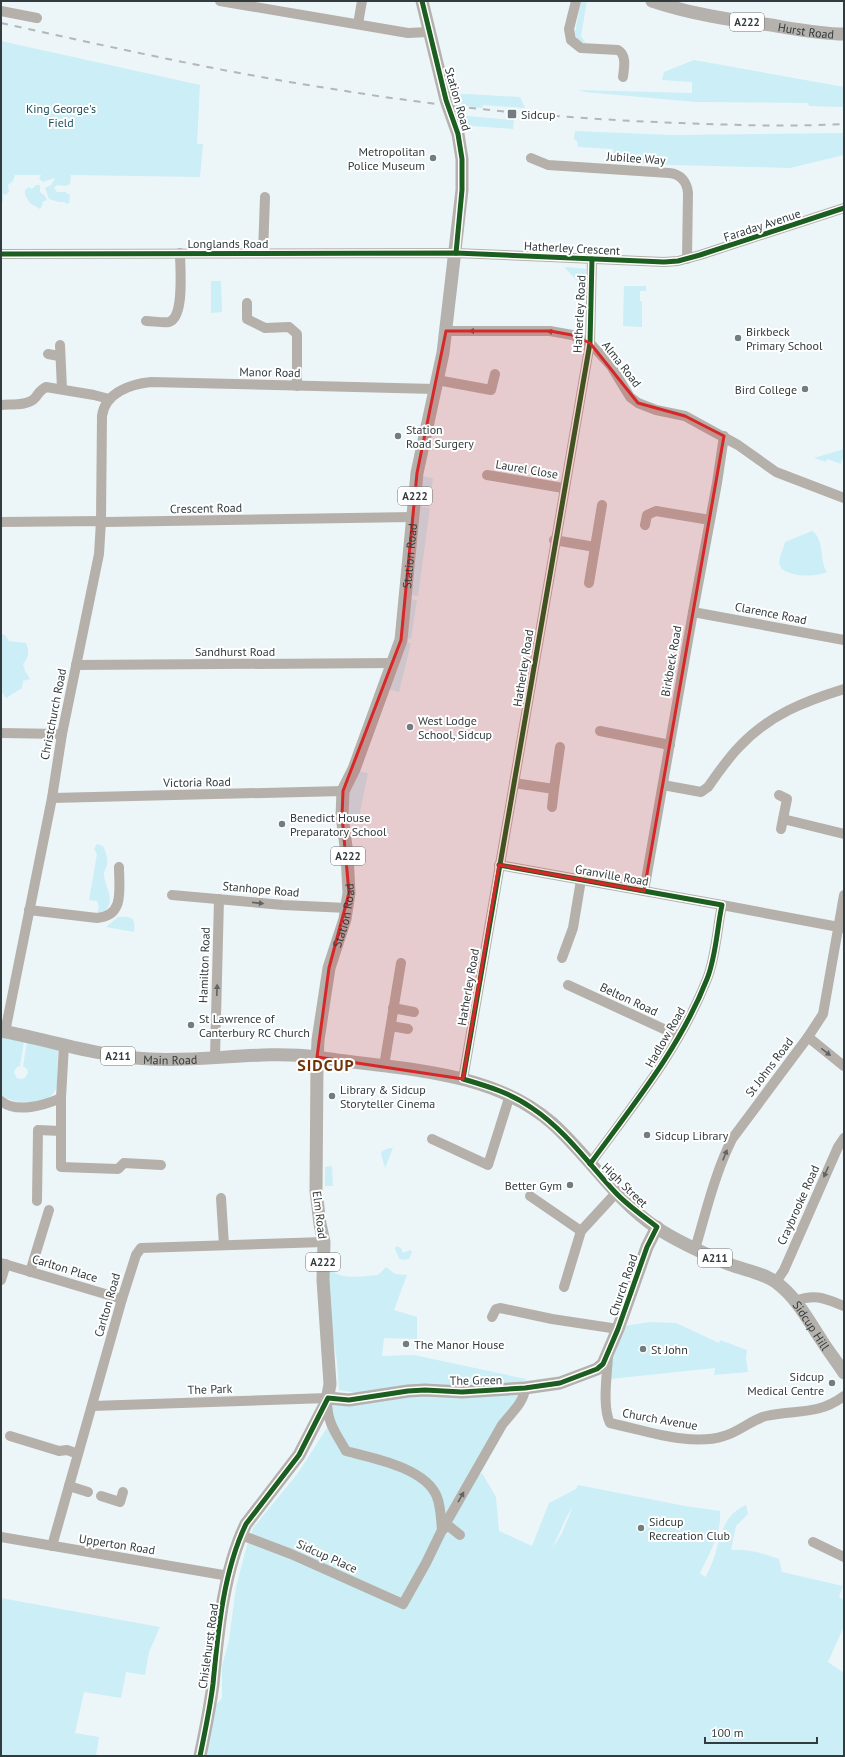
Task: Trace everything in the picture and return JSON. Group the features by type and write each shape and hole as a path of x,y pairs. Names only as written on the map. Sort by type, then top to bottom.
{"main road":[{"name":"Station Road","path":"317,1056 319,1031 329,968 347,908 349,893 349,876 342,816 343,791 354,769 394,663 401,640 417,473 446,330 456,253 462,190 462,159 458,134 446,100 422,1"},
{"name":"Hurst Road","path":"652,1 707,16 811,31 844,34"},
{"name":"Main Road","path":"3,1032 121,1056 148,1059 255,1054 317,1056"},
{"name":"High Street","path":"317,1056 462,1079 510,1095 532,1108 551,1122 564,1134 616,1193 657,1228 727,1264 752,1271 776,1282"},
{"name":"Elm Road","path":"317,1056 316,1179 320,1224 324,1242 323,1280 330,1384 327,1404"},
{"name":"Church Road","path":"608,1348 618,1329 647,1247 657,1228"},
{"name":"Sidcup Hill","path":"776,1282 796,1301 843,1367"},
{"name":"The Green","path":"327,1404 408,1390 462,1392 525,1388 560,1383 581,1375 608,1348"},
{"name":"Chislehurst Road","path":"200,1756 208,1713 218,1633 229,1576 241,1535 246,1524 299,1455 327,1404"}],"street":[{"path":"220,1 408,33 430,32"},
{"path":"358,24 362,1"},
{"path":"576,1 570,29 571,40 582,48 618,50 622,52 624,56 624,77"},
{"path":"1,11 37,18"},
{"name":"Jubilee Way","path":"530,158 548,165 654,171 675,173 681,176 688,187 687,259"},
{"path":"263,253 265,197"},
{"name":"Faraday Avenue","path":"687,259 844,208"},
{"path":"146,321 168,322 176,317 179,308 180,253"},
{"name":"Longlands Road","path":"1,254 456,253"},
{"name":"Hatherley Crescent","path":"456,253 664,262 687,259"},
{"name":"Hatherley Road","path":"462,1079 514,783 563,488 590,343 592,259"},
{"path":"247,303 247,319 265,328 289,327 296,334 297,386"},
{"name":"Alma Road","path":"446,330 550,331 572,335 590,343 610,366 630,396 638,402 656,410 685,416 724,436 751,453 776,472 844,498"},
{"path":"60,345 59,356 62,389"},
{"path":"48,354 59,356"},
{"name":"Manor Road","path":"109,399 120,391 138,383 297,386 436,384 491,390 495,374"},
{"path":"1,405 29,401 35,398 41,389 46,387 109,399"},
{"name":"Christchurch Road","path":"3,1032 52,798 62,734 98,554 101,521 102,416 105,405 109,399"},
{"name":"Birkbeck Road","path":"644,891 724,436"},
{"name":"Laurel Close","path":"487,475 563,488"},
{"path":"589,583 602,505"},
{"path":"645,525 647,515 656,511 710,520"},
{"name":"Crescent Road","path":"1,522 106,522 412,517"},
{"path":"554,540 595,547"},
{"name":"Clarence Road","path":"693,612 844,640"},
{"name":"Sandhurst Road","path":"76,665 394,663"},
{"path":"663,785 702,792 708,787 739,747 767,722 793,707 811,699 844,689"},
{"path":"600,731 670,744"},
{"path":"1,733 62,734"},
{"path":"552,807 560,747"},
{"path":"514,783 554,789"},
{"name":"Victoria Road","path":"52,798 343,791"},
{"path":"780,795 787,799 782,824 844,834"},
{"name":"Granville Road","path":"499,866 722,904 841,928"},
{"path":"29,910 105,918 112,914 117,907 119,899 119,868"},
{"path":"562,958 573,928 581,880"},
{"name":"Stanhope Road","path":"172,895 283,905 347,908"},
{"name":"St Johns Road","path":"696,1249 712,1192 725,1153 732,1139 808,1037 823,1014 841,928 844,895"},
{"name":"Hamilton Road","path":"215,1057 219,899"},
{"name":"Hadlow Road","path":"590,1164 657,1072 679,1036 707,978 722,904"},
{"path":"384,1066 401,962"},
{"name":"Belton Road","path":"568,985 679,1036"},
{"path":"393,1008 414,1012"},
{"path":"390,1026 408,1029"},
{"path":"808,1037 844,1066"},
{"path":"64,1045 61,1098 61,1167 118,1169 124,1163 161,1165"},
{"path":"432,1140 488,1165 510,1095"},
{"path":"2,1104 15,1107 30,1107 45,1105 61,1098"},
{"path":"37,1201 38,1130 61,1131"},
{"name":"Craybrooke Road","path":"776,1282 784,1270 838,1147 844,1138"},
{"path":"564,1287 582,1231 616,1193"},
{"path":"530,1196 582,1231"},
{"path":"221,1198 224,1245"},
{"path":"30,1272 49,1210"},
{"name":"Carlton Road","path":"52,1546 122,1299 136,1255 141,1248 324,1242"},
{"path":"1,1280 3,1263"},
{"name":"Carlton Place","path":"3,1263 122,1299"},
{"path":"796,1301 809,1296 817,1297 844,1306"},
{"path":"492,1317 498,1308 515,1308 618,1329"},
{"name":"Church Avenue","path":"608,1348 606,1403 607,1417 610,1423 690,1440 708,1440 725,1436 764,1416 821,1409 844,1396"},
{"path":"442,1530 502,1425 513,1409 521,1403 525,1388"},
{"path":"327,1404 331,1426 346,1451 383,1461 413,1472 431,1486 438,1497 442,1530"},
{"name":"The Park","path":"92,1406 327,1404"},
{"path":"10,1436 59,1451 67,1450 78,1454"},
{"path":"69,1486 88,1492"},
{"path":"101,1496 120,1502 123,1492"},
{"path":"442,1530 446,1527 450,1527 460,1535"},
{"name":"Sidcup Place","path":"241,1535 291,1554 402,1604 426,1563 442,1530"},
{"name":"Upperton Road","path":"1,1537 229,1576"},
{"path":"813,1542 843,1554"}],"highlighted area":[{"path":"446,331 550,331 572,335 590,343 638,403 685,416 724,436 644,891 499,865 463,1079 317,1057 329,968 349,893 342,816 343,791 401,640 417,473"}],"green space":[{"path":"581,1 587,1 581,36 586,44 577,39 575,32"},
{"name":"King George's Field","path":"1,41 200,85 197,144 203,144 200,177 71,175 70,184 65,186 57,185 54,188 57,192 65,192 70,195 69,203 67,204 49,199 45,188 51,185 55,178 43,182 39,179 41,175 15,175 13,181 8,185 9,192 6,195 3,194 3,201 1,203"},
{"path":"694,60 844,87 844,107 809,106 808,103 695,102 585,92 578,90 692,93 692,82 662,80 664,72"},
{"path":"449,93 520,97 525,108 483,105 482,108 453,104"},
{"path":"456,115 514,120 513,129 460,125"},
{"path":"575,131 671,135 844,133 844,155 790,168 614,162 613,149 578,147 577,141 574,139"},
{"path":"36,185 40,185 40,192 47,200 42,202 43,204 40,209 30,203 25,195 25,190 29,187 32,189"},
{"path":"565,268 586,269 585,293 580,284"},
{"path":"211,281 221,281 222,312 211,313"},
{"path":"624,286 646,286 646,291 640,291 640,301 642,301 642,327 623,326"},
{"path":"844,449 844,459 842,459 841,464 827,459 826,462 814,458"},
{"path":"421,476 433,478 430,504 418,502"},
{"path":"418,506 430,508 418,596 410,595"},
{"path":"812,531 819,539 823,562 827,572 817,575 802,575 789,573 783,570 780,566 779,560 785,542"},
{"path":"410,599 417,600 411,639 406,638"},
{"path":"1,634 5,635 9,641 26,643 28,651 28,656 23,664 30,679 23,681 22,688 6,698 1,691"},
{"path":"405,642 411,643 399,692 387,689"},
{"path":"357,771 368,773 358,822 346,820 349,788"},
{"path":"97,844 103,846 107,860 104,874 110,903 104,913 97,913 99,907 97,901 89,900 97,854 94,849"},
{"path":"118,917 132,918 134,923 134,932 106,927"},
{"path":"1,1037 24,1042 20,1066 17,1067 14,1072 16,1077 19,1079 25,1078 28,1073 27,1069 23,1066 27,1042 58,1050 57,1084 54,1092 49,1097 34,1103 25,1103 8,1099 1,1095"},
{"path":"393,1148 385,1168 381,1154 382,1151"},
{"path":"332,1166 333,1186 325,1186 325,1167"},
{"path":"396,1246 401,1248 403,1253 410,1250 412,1252 409,1259 402,1260 399,1258 395,1249"},
{"path":"386,1267 395,1274 407,1275 394,1310 417,1317 417,1339 384,1338 382,1356 414,1355 526,1379 521,1388 525,1388 473,1477 482,1473 496,1497 499,1531 532,1546 549,1503 576,1489 578,1485 685,1506 720,1511 717,1535 700,1573 705,1577 711,1567 724,1527 736,1511 746,1505 748,1514 736,1526 731,1550 750,1551 767,1555 779,1559 782,1572 843,1586 839,1597 844,1600 844,1626 828,1662 844,1673 844,1756 200,1756 208,1713 222,1698 222,1666 229,1640 236,1587 253,1528 298,1473 330,1423 328,1398 359,1393 339,1390 337,1362 323,1268 330,1268 339,1275 352,1277 378,1275","holes":["573,1507 562,1533 552,1549 567,1516"]},
{"path":"650,1322 676,1323 719,1343 720,1340 747,1350 746,1358 748,1372 714,1375 717,1356 715,1368 610,1379 610,1361 624,1326"},
{"path":"1,1598 160,1627 149,1652 145,1675 126,1672 121,1698 84,1692 75,1733 99,1737 96,1756 1,1756"}],"railway":[{"path":"1,23 166,59 249,75 419,102 506,112 593,119 701,124 844,124"}],"cycle path":[{"path":"422,1 446,100 458,134 462,159 462,190 456,253"},
{"path":"1,254 456,253 664,262 678,261 700,255 844,208"},
{"path":"200,1756 212,1693 223,1602 238,1543 246,1524 299,1455 328,1398 349,1400 408,1391 425,1390 462,1392 525,1388 560,1383 597,1369 603,1364 618,1329 647,1247 657,1227 620,1197 576,1147 544,1117 524,1103 507,1094 463,1079 590,343 592,259"},
{"path":"499,865 722,905 710,970 696,1004 683,1029 639,1098 590,1164"}],"place":[{"name":"Sidcup","path":"512,114"},
{"name":"Metropolitan Police Museum","path":"433,158"},
{"name":"Birkbeck Primary School","path":"738,338"},
{"name":"Bird College","path":"805,389"},
{"name":"Station Road Surgery","path":"398,436"},
{"name":"West Lodge School, Sidcup","path":"410,727"},
{"name":"Benedict House Preparatory School","path":"282,824"},
{"name":"St Lawrence of Canterbury RC Church","path":"191,1025"},
{"name":"Library & Sidcup Storyteller Cinema","path":"332,1096"},
{"name":"Sidcup Library","path":"647,1135"},
{"name":"Better Gym","path":"570,1185"},
{"name":"The Manor House","path":"406,1344"},
{"name":"St John","path":"643,1349"},
{"name":"Sidcup Medical Centre","path":"832,1383"},
{"name":"Sidcup Recreation Club","path":"641,1528"}],"district":[{"name":"SIDCUP","path":"326,1065"}]}
